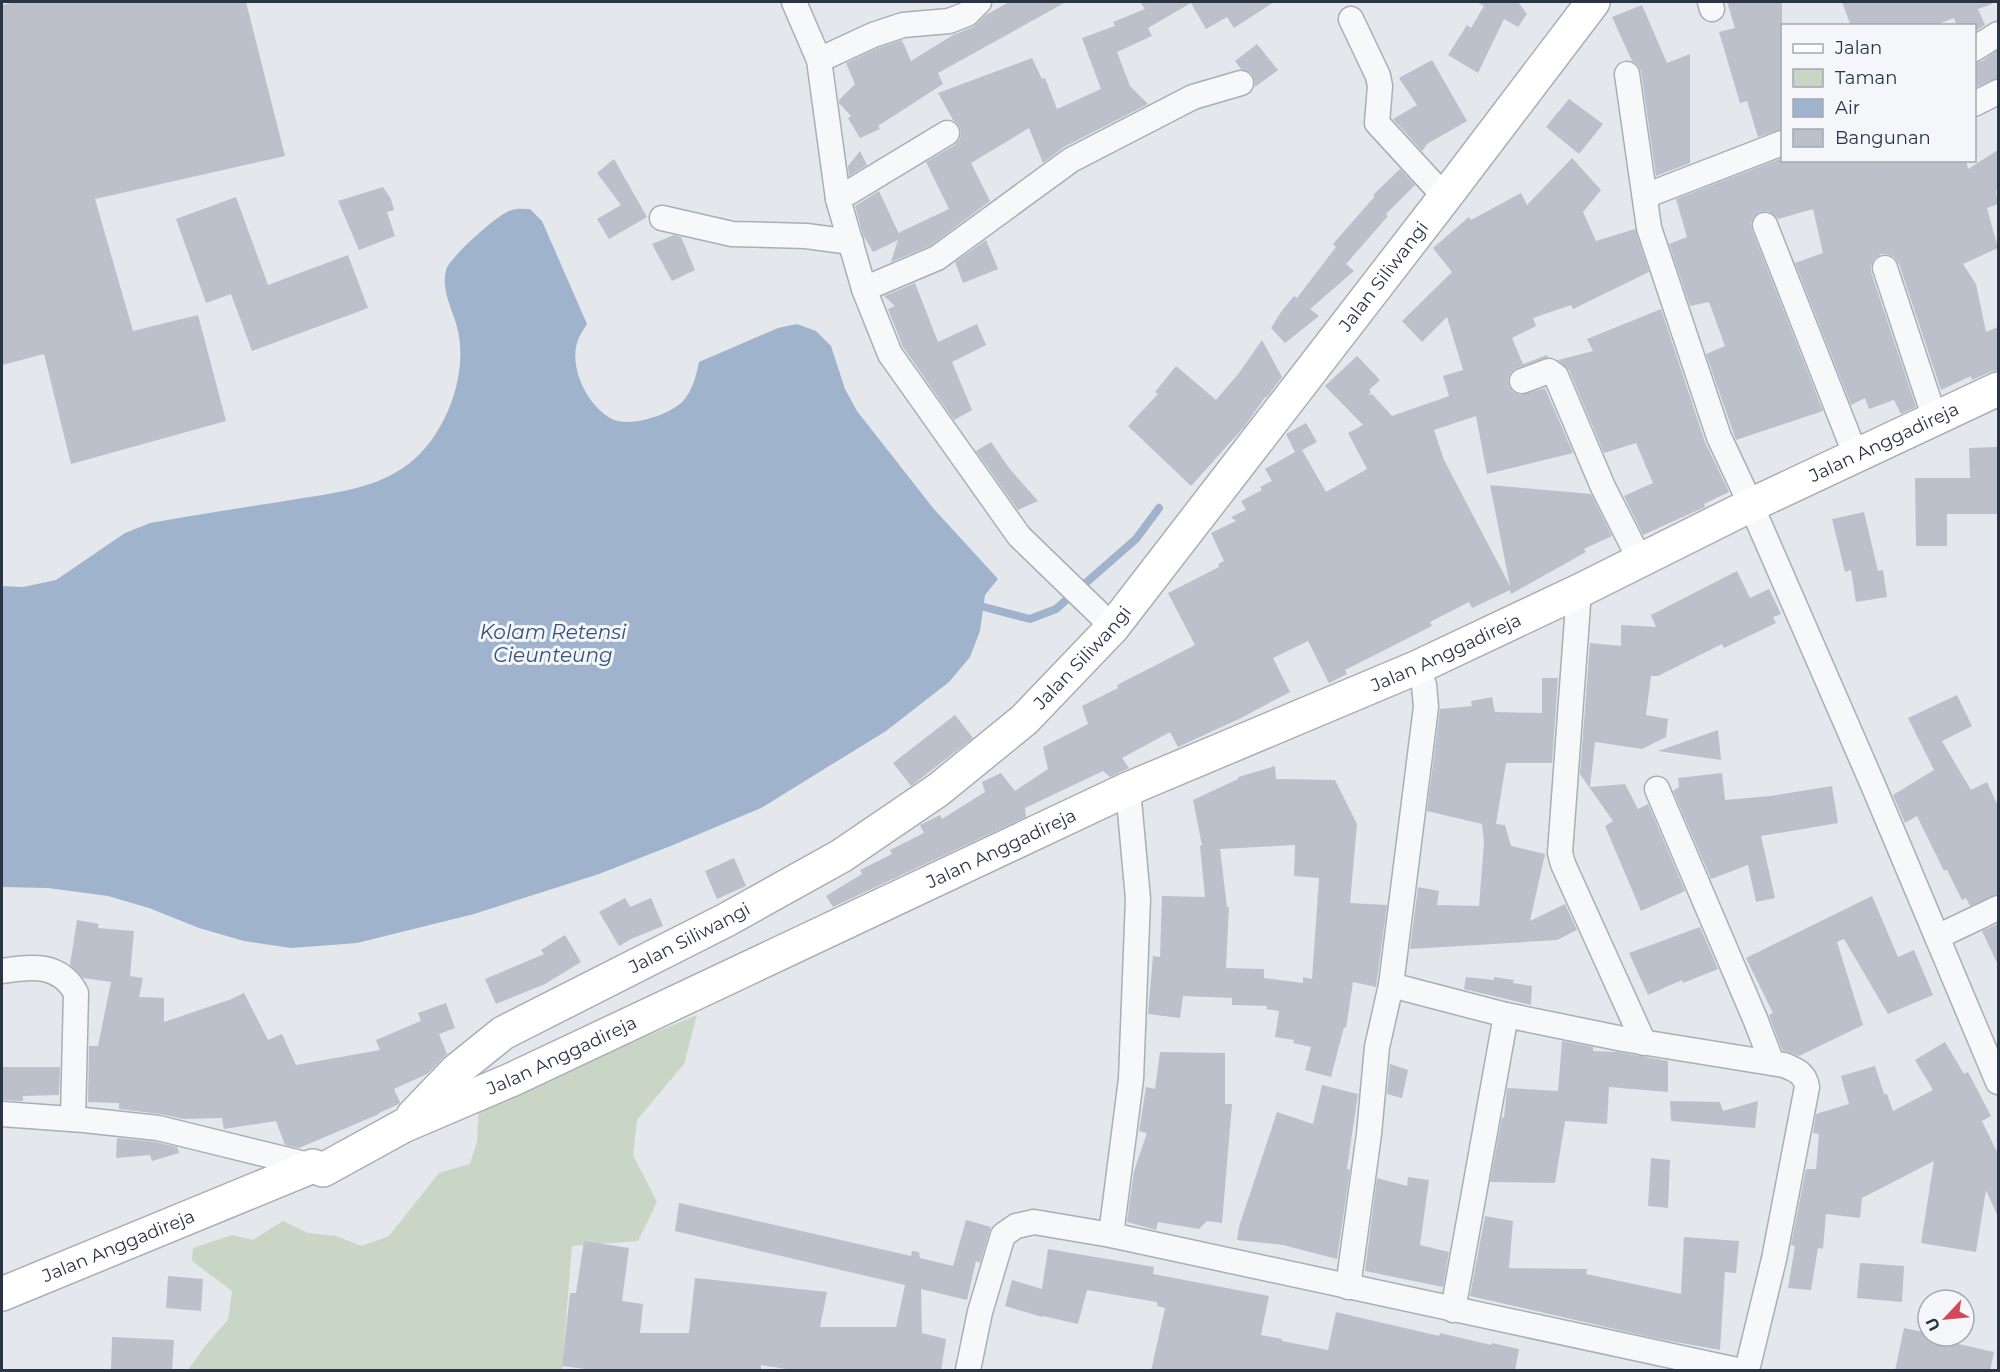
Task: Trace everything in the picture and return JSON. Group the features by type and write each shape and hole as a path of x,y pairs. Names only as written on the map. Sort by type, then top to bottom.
{"main road":[{"name":"Jalan Siliwangi","path":"403,1126 457,1070 503,1033 726,920 841,856 938,790 1024,720 1113,627 1445,198 1593,2"},
{"name":"Jalan Anggadireja","path":"2,1294 313,1166 323,1170 403,1126 513,1079 1128,789 1418,667 1579,591 1751,505 1998,389"}],"street":[{"path":"794,2 819,60 838,200 864,289 890,354 1019,536 1113,627"},
{"path":"819,60 873,35 903,25 949,21 967,14 979,2"},
{"path":"1351,19 1378,76 1380,86 1377,123 1445,198"},
{"path":"1976,49 1998,34"},
{"path":"1627,74 1652,239 1719,436 1873,784 1997,1074"},
{"path":"864,289 938,258 1071,160 1193,97 1240,83"},
{"path":"1976,103 1998,92"},
{"path":"838,200 947,133"},
{"path":"1645,196 1781,143"},
{"path":"662,218 732,234 806,236 851,242"},
{"path":"1765,225 1856,456"},
{"path":"1886,268 1935,419"},
{"path":"1522,381 1549,371 1556,376 1603,487 1640,560"},
{"path":"1579,591 1560,853 1644,1043"},
{"path":"1348,1287 1369,1134 1377,1047 1391,985 1426,707 1424,685 1418,667"},
{"path":"1111,1235 1131,1079 1133,1031 1138,899 1128,789"},
{"path":"1657,789 1772,1063"},
{"path":"1937,937 1998,908"},
{"path":"2,971 34,968 60,973 70,981 76,993 73,1119"},
{"path":"1391,985 1506,1015 1644,1043 1772,1063 1797,1070 1803,1075 1808,1088 1774,1259 1747,1371"},
{"path":"1453,1310 1506,1015"},
{"path":"2,1114 158,1128 313,1166"},
{"path":"968,1371 980,1312 1003,1235 1016,1226 1034,1222 1111,1235 1737,1371"}],"green space":[{"path":"697,1015 684,1064 637,1120 633,1155 657,1202 638,1241 572,1246 562,1370 188,1370 228,1320 232,1291 192,1261 193,1248 232,1235 253,1240 283,1221 308,1233 336,1236 362,1246 389,1236 439,1173 470,1164 477,1142 479,1106"}],"water":[{"name":"Kolam Retensi Cieunteung","path":"514,209 530,209 542,221 587,324 579,338 576,350 578,373 582,384 595,405 612,419 639,421 670,411 687,396 694,382 699,362 778,328 797,324 816,331 831,346 845,389 857,411 933,508 998,579 985,595 980,631 970,657 949,682 886,731 761,808 599,874 474,914 357,943 291,948 244,941 108,896 48,888 2,887 2,586 23,587 56,580 125,533 150,523 361,487 390,476 403,468 418,456 442,424 456,386 460,365 460,346 457,327 446,292 446,270 455,256 497,219"}],"building":[{"path":"14,2 246,2 285,156 95,199 133,331 198,315 226,421 71,464 44,354 2,365 2,5"},
{"path":"1009,2 1066,2 938,73 943,84 878,126 880,129 860,138 848,118 851,116 839,103 839,100 855,84 846,63 902,40 911,61 953,35 973,27 986,15"},
{"path":"1140,2 1274,2 1234,28 1227,17 1206,29 1191,3 1148,28 1152,36 1117,52 1130,86 1148,104 1064,147 1043,163 1029,128 971,163 990,201 930,246 891,262 898,240 873,252 863,235 855,206 879,191 899,234 949,209 926,162 955,145 960,139 961,132 938,93 1032,58 1042,79 1045,78 1057,109 1101,89 1082,38 1115,26 1113,22 1145,9"},
{"path":"1477,2 1518,2 1527,14 1518,27 1504,19 1478,73 1448,55 1467,25 1471,28 1484,6"},
{"path":"1727,2 1782,2 1781,129 1758,137 1747,101 1740,103 1719,32 1735,28"},
{"path":"1842,2 1992,2 1978,9 1985,25 1976,31 1976,24 1956,24 1954,18 1938,24 1850,24"},
{"path":"1642,5 1667,63 1690,54 1690,163 1656,176 1641,71 1632,61 1612,17"},
{"path":"1257,44 1278,70 1255,87 1251,73 1241,69 1235,61"},
{"path":"1998,50 1998,78 1976,87 1976,62"},
{"path":"1432,60 1467,121 1427,144 1422,151 1393,119 1417,105 1399,78"},
{"path":"1569,99 1603,124 1579,154 1546,127"},
{"path":"1998,150 1998,189 1996,191 1998,204 1987,208 1998,248 1963,264 1976,284 1986,332 1998,327 1998,370 1972,380 1971,376 1941,390 1899,264 1894,257 1881,254 1874,259 1871,272 1916,407 1901,414 1894,400 1869,409 1865,398 1851,405 1795,263 1823,253 1813,209 1778,219 1768,211 1760,212 1751,223 1752,230 1823,411 1736,440 1706,354 1725,346 1709,302 1690,306 1669,244 1687,237 1676,199 1781,158 1781,162 1966,162 1968,169"},
{"path":"860,151 867,165 849,176 848,166"},
{"path":"1572,158 1601,190 1583,212 1596,241 1635,229 1649,272 1573,309 1571,305 1533,318 1536,326 1512,338 1523,364 1547,355 1548,357 1511,372 1508,379 1509,386 1513,392 1520,395 1545,388 1573,453 1487,474 1476,416 1434,430 1444,460 1510,586 1490,485 1591,494 1612,536 1584,549 1586,552 1511,594 1510,590 1472,608 1469,602 1430,622 1432,626 1345,670 1347,674 1329,683 1308,641 1273,658 1290,692 1178,747 1170,732 1122,758 1129,768 1110,777 1103,771 1025,808 1026,817 833,907 826,896 862,874 860,870 892,854 890,850 924,833 920,825 940,815 942,819 985,792 982,782 1001,773 1015,791 1048,769 1043,747 1088,724 1082,706 1118,688 1117,685 1195,645 1168,593 1219,567 1218,564 1224,561 1211,533 1236,521 1231,517 1246,510 1241,501 1262,490 1260,487 1272,481 1265,469 1295,452 1286,434 1306,423 1317,442 1302,450 1326,492 1367,469 1348,433 1363,425 1325,386 1357,356 1380,380 1369,390 1371,392 1368,395 1372,394 1392,416 1449,396 1443,376 1463,370 1447,317 1422,342 1402,321 1452,272 1433,248 1469,217 1471,220 1521,193 1527,205"},
{"path":"614,159 647,217 609,239 597,219 621,205 597,173"},
{"path":"1400,169 1415,185 1386,214 1388,216 1346,264 1354,271 1310,309 1319,316 1285,343 1271,328 1281,312 1294,296 1297,298 1336,247 1333,244 1375,196 1373,195"},
{"path":"383,187 391,199 394,210 387,212 395,236 359,250 338,201"},
{"path":"236,197 268,285 348,255 368,308 252,351 231,294 206,303 176,219"},
{"path":"674,235 681,237 695,270 672,281 652,244"},
{"path":"986,240 998,269 963,283 955,262"},
{"path":"915,283 938,342 977,324 986,345 952,362 972,410 954,420 903,347 888,309 895,306 884,296"},
{"path":"1661,309 1705,442 1729,492 1704,504 1705,507 1643,535 1624,496 1653,483 1636,443 1604,453 1569,370 1558,360 1593,351 1587,339"},
{"path":"1262,340 1282,377 1244,427 1191,486 1128,426 1158,394 1155,392 1176,366 1216,400 1239,373"},
{"path":"991,442 1009,468 1038,501 1018,510 976,451"},
{"path":"1998,447 1998,514 1947,514 1947,546 1916,546 1915,478 1970,478 1969,448"},
{"path":"1864,512 1878,571 1883,570 1887,597 1856,602 1851,570 1845,572 1832,519"},
{"path":"1737,571 1750,598 1769,589 1781,614 1773,617 1776,623 1724,648 1722,644 1658,676 1651,676 1646,715 1668,719 1666,737 1642,749 1595,742 1590,787 1625,784 1638,809 1648,804 1685,891 1641,911 1605,826 1613,821 1580,774 1590,643 1621,646 1621,625 1656,627 1651,615"},
{"path":"1542,678 1558,678 1552,763 1506,763 1496,824 1505,825 1511,846 1545,854 1530,921 1565,904 1577,930 1557,940 1410,949 1418,887 1439,891 1437,905 1479,906 1484,843 1482,824 1427,811 1440,709 1472,706 1471,701 1492,697 1495,712 1542,713"},
{"path":"1957,695 1972,726 1942,741 1971,790 1987,782 1998,806 1998,894 1970,906 1966,898 1962,900 1947,870 1944,871 1917,816 1905,823 1893,795 1934,770 1908,718"},
{"path":"955,715 973,738 911,786 893,763"},
{"path":"1718,730 1721,760 1658,751"},
{"path":"1275,766 1276,779 1335,780 1357,824 1350,903 1387,905 1376,987 1353,982 1346,1028 1344,1027 1331,1077 1305,1070 1311,1047 1293,1043 1294,1040 1275,1037 1279,1011 1266,1009 1267,1006 1232,1005 1232,998 1183,996 1180,1018 1148,1014 1153,956 1160,957 1162,896 1205,897 1200,846 1202,845 1193,800 1238,777","holes":["1295,845 1294,876 1319,878 1312,979 1303,977 1303,983 1264,978 1264,969 1226,968 1229,907 1227,907 1220,849"]},
{"path":"1722,773 1725,800 1770,796 1832,786 1838,823 1761,836 1775,898 1756,902 1748,865 1711,879 1673,791 1679,787 1678,778"},
{"path":"734,858 746,886 717,899 705,871"},
{"path":"1872,896 1898,957 1914,950 1933,995 1888,1014 1844,939 1837,942 1863,1025 1799,1056 1782,1050 1769,1015 1773,1013 1746,958"},
{"path":"625,898 630,907 651,898 663,926 619,946 599,912"},
{"path":"77,920 99,924 98,928 134,931 130,976 143,978 139,997 164,998 164,1022 244,993 268,1040 282,1034 296,1065 380,1050 376,1040 421,1021 418,1013 446,1003 455,1028 439,1034 447,1054 427,1074 394,1089 399,1104 299,1148 285,1145 276,1121 224,1129 222,1118 183,1119 119,1109 119,1103 88,1102 89,1046 98,1046 111,982 83,978 70,965"},
{"path":"1998,924 1998,965 1982,931"},
{"path":"1700,927 1718,969 1683,983 1682,980 1648,995 1629,953"},
{"path":"565,935 581,962 545,984 496,1004 485,979 544,954 541,950"},
{"path":"1466,977 1494,980 1494,977 1532,986 1531,1005 1464,989"},
{"path":"1562,1041 1593,1047 1593,1051 1618,1052 1668,1061 1668,1092 1609,1087 1607,1124 1565,1121 1555,1183 1490,1182 1502,1117 1504,1118 1507,1088 1558,1091"},
{"path":"1945,1042 1964,1074 1968,1072 1991,1116 1982,1121 1998,1154 1998,1217 1986,1190 1976,1252 1921,1243 1934,1161 1862,1198 1860,1218 1826,1214 1823,1249 1818,1248 1811,1290 1788,1288 1795,1246 1791,1245 1806,1169 1816,1169 1819,1134 1813,1133 1816,1114 1849,1104 1841,1076 1875,1066 1884,1094 1887,1094 1893,1111 1933,1090 1915,1060"},
{"path":"1160,1052 1225,1053 1225,1104 1232,1104 1222,1223 1207,1221 1199,1229 1158,1222 1156,1230 1127,1222 1134,1171 1147,1133 1139,1131 1146,1087 1155,1089"},
{"path":"1390,1064 1408,1070 1402,1098 1387,1094"},
{"path":"2,1067 60,1067 59,1095 23,1096 23,1101 2,1100"},
{"path":"1322,1085 1358,1094 1337,1259 1283,1245 1237,1240 1239,1227 1277,1112 1313,1124"},
{"path":"1670,1101 1720,1102 1723,1111 1758,1101 1755,1128 1671,1121"},
{"path":"117,1138 156,1142 177,1147 179,1153 152,1161 150,1155 116,1158"},
{"path":"1651,1158 1670,1160 1668,1208 1648,1206"},
{"path":"1408,1177 1429,1180 1420,1245 1449,1252 1443,1287 1365,1271 1377,1178 1407,1186"},
{"path":"679,1203 911,1256 912,1251 919,1252 920,1258 953,1266 966,1220 991,1227 980,1263 976,1261 967,1300 921,1289 922,1333 946,1339 941,1371 799,1371 761,1365 761,1371 586,1371 586,1369 562,1366 570,1293 576,1293 584,1241 629,1248 622,1301 643,1304 640,1333 689,1333 695,1278 827,1292 820,1327 896,1327 905,1285 675,1231"},
{"path":"1485,1216 1513,1221 1509,1268 1587,1269 1586,1274 1681,1294 1684,1237 1739,1241 1736,1273 1725,1272 1720,1350 1654,1338 1470,1296"},
{"path":"1048,1249 1154,1267 1153,1274 1269,1296 1261,1335 1282,1339 1282,1341 1328,1350 1336,1312 1439,1336 1440,1333 1519,1349 1515,1371 1151,1371 1165,1308 1157,1306 1157,1302 1087,1290 1078,1324 1042,1317 1005,1306 1012,1280 1042,1289"},
{"path":"1860,1263 1904,1266 1902,1302 1857,1298"},
{"path":"168,1276 203,1279 201,1311 166,1308"},
{"path":"1904,1328 1916,1330 1916,1348 1976,1348 1994,1352 1990,1371 1895,1371"},
{"path":"112,1337 174,1340 172,1371 111,1371"}],"waterway":[{"path":"984,607 1030,619 1056,609 1136,539 1159,508"}]}
